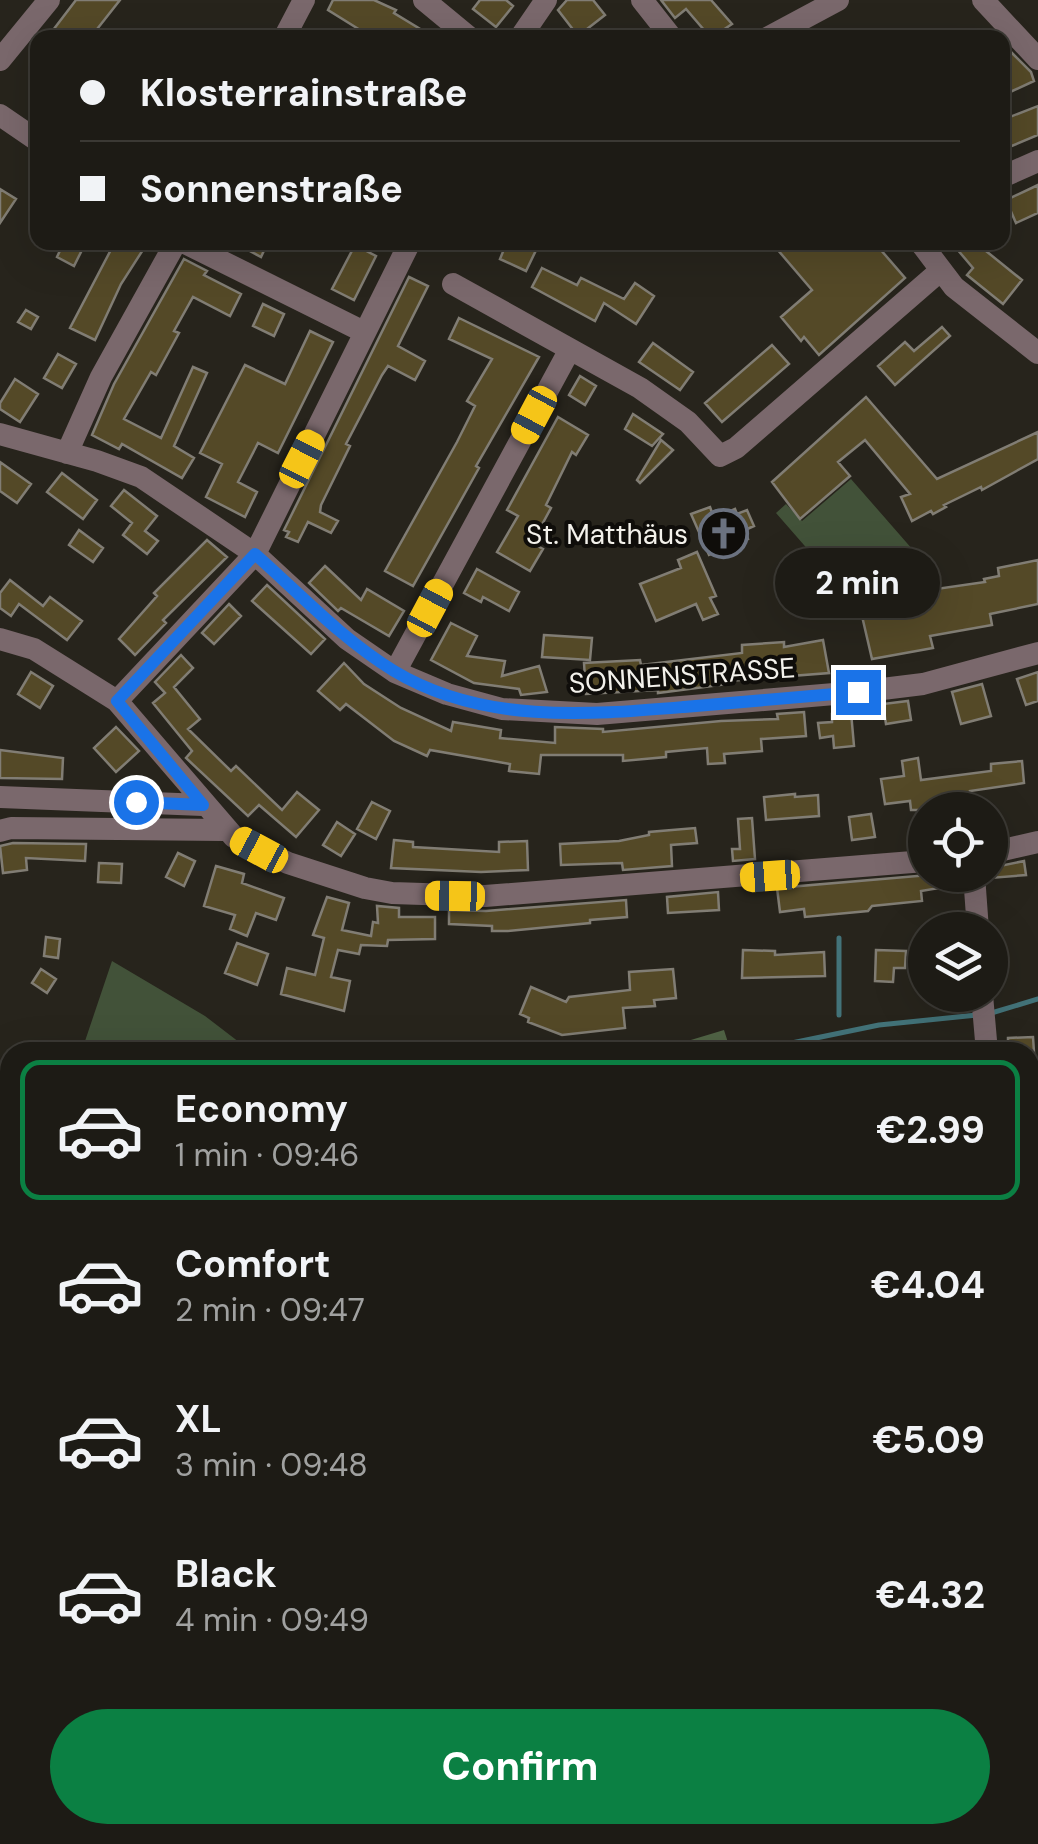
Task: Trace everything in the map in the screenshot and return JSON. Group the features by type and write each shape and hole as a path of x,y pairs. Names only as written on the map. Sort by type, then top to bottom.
{"street":[{"path":"0,60 48,0"},
{"path":"288,30 304,0"},
{"path":"424,0 460,30"},
{"path":"525,30 546,0"},
{"path":"642,0 666,30"},
{"path":"782,30 838,0"},
{"path":"983,0 1038,59"},
{"path":"0,115 30,136"},
{"path":"1010,173 1038,161"},
{"path":"67,452 101,377 175,250"},
{"path":"196,250 364,332"},
{"path":"117,701 255,554 406,250"},
{"path":"926,250 954,288 1038,353"},
{"path":"453,284 640,388 688,422 720,456 736,448 940,271"},
{"path":"395,672 569,351"},
{"name":"SONNENSTRASSE","path":"0,434 142,477 255,554 347,639 395,672 447,694 502,709 597,714 923,684 1038,653"},
{"path":"0,639 34,650 117,701 225,830 259,850 326,876 392,894 504,894 908,862"},
{"path":"0,797 203,805"},
{"path":"0,831 225,830"},
{"path":"1008,849 1038,842"},
{"path":"983,1012 986,1042"}],"green space":[{"path":"851,479 920,558 871,601 848,575 838,584 776,513 786,504 802,521"},
{"path":"112,961 205,1016 239,1042 85,1042"},
{"path":"724,1030 728,1042 684,1042"}],"building":[{"path":"76,0 120,0 96,30 53,30"},
{"path":"333,0 374,0 396,10 394,13 422,30 360,30 328,10"},
{"path":"480,0 506,0 513,6 496,27 473,9"},
{"path":"567,0 593,0 605,15 586,30 573,30 558,10"},
{"path":"661,0 711,0 732,24 723,30 704,30 686,9 675,18"},
{"path":"1010,52 1031,72 1034,81 1010,92"},
{"path":"1038,106 1038,135 1010,147 1010,117"},
{"path":"1038,185 1038,213 1016,223 1010,198"},
{"path":"0,189 16,199 0,223"},
{"path":"60,250 82,250 74,266 57,257"},
{"path":"111,250 143,250 121,284 95,340 70,328"},
{"path":"352,250 376,256 354,300 332,289"},
{"path":"504,250 536,250 526,271 500,259"},
{"path":"778,250 881,250 905,278 819,355 781,317 812,290"},
{"path":"958,250 988,250 1022,280 1003,304 967,275 973,268"},
{"path":"184,259 207,271 204,275 241,294 230,316 193,297 156,375 151,372 124,419 161,438 193,367 207,373 174,446 194,458 182,478 122,444 119,449 92,435 114,384"},
{"path":"542,268 577,285 581,278 624,299 635,283 654,296 636,324 604,303 595,321 532,287"},
{"path":"409,277 428,286 398,346 425,361 415,380 388,366 382,375 346,444 350,446 321,505 320,512 338,521 331,533 308,522 298,542 286,537 289,532 284,530"},
{"path":"263,304 284,314 274,336 253,326"},
{"path":"26,310 38,317 31,329 18,322"},
{"path":"459,318 539,357 413,586 385,571 457,442 475,406 467,401 492,359 449,339"},
{"path":"942,327 950,336 895,385 878,366 905,342 914,351"},
{"path":"310,331 333,342 278,453 258,443 238,482 257,492 245,517 206,497 222,464 200,453 245,365 285,384"},
{"path":"653,343 693,372 680,390 639,362"},
{"path":"772,345 789,364 722,422 705,403"},
{"path":"58,354 76,364 62,388 44,378"},
{"path":"580,376 596,386 585,405 569,395"},
{"path":"15,379 38,394 20,422 0,409"},
{"path":"866,397 937,479 1038,432 1038,459 982,490 981,487 933,514 931,511 912,521 901,497 910,494 865,440 838,462 850,476 800,519 772,482"},
{"path":"633,414 663,434 652,446 625,429"},
{"path":"558,417 588,435 576,455 572,452 546,505 551,508 532,543 543,549 530,571 497,552 518,516 507,510"},
{"path":"661,440 673,450 640,483 637,480"},
{"path":"0,462 31,484 17,503 0,491"},
{"path":"62,473 97,500 83,519 47,492"},
{"path":"124,490 157,516 145,531 158,541 147,554 123,535 132,523 111,506"},
{"name":"St. Matthäus","path":"710,507 714,518 735,509 737,514 747,510 754,526 745,530 748,539 709,555 691,514"},
{"path":"79,530 103,548 93,562 69,545"},
{"path":"207,540 227,557 163,620 166,623 135,655 119,639 157,596 154,593"},
{"path":"697,552 716,596 710,598 718,614 703,620 696,604 656,621 640,584 681,568 678,560"},
{"path":"1038,560 1038,604 990,614 992,625 930,636 933,648 872,659 862,616 922,605 921,600 937,596 936,589 985,582 984,579 999,576 998,568"},
{"path":"325,566 361,600 367,589 404,611 389,636 341,608 338,611 309,583"},
{"path":"477,569 519,592 509,611 483,597 481,602 464,593"},
{"path":"10,580 43,606 50,597 82,621 67,640 19,604 11,616 0,608 0,593"},
{"path":"267,585 325,639 311,654 252,601"},
{"path":"229,604 241,616 214,644 202,633"},
{"path":"451,623 477,636 467,656 505,661 502,676 539,666 547,692 521,695 519,689 474,683 431,660"},
{"path":"544,635 592,638 590,660 542,657"},
{"path":"823,640 829,673 728,681 658,693 586,694 584,663 640,660 641,665 742,653 742,645 784,642 784,647"},
{"path":"181,655 193,668 174,687 200,719 188,729 231,771 236,766 282,810 297,792 319,810 296,837 259,805 248,816 186,758 192,751 153,703 165,693 155,682"},
{"path":"344,663 364,684 401,708 451,731 453,722 501,730 500,738 555,743 555,727 603,732 778,719 777,714 804,712 806,736 761,739 762,751 724,754 725,763 708,764 707,748 623,761 623,755 541,755 539,774 509,771 510,764 430,750 427,756 394,741 346,704 340,710 318,691"},
{"path":"31,672 53,686 40,708 18,694"},
{"path":"1038,672 1038,701 1026,705 1017,679"},
{"path":"982,684 991,716 961,724 952,692"},
{"path":"908,701 911,720 886,724 883,704"},
{"path":"851,712 854,746 834,748 833,736 820,738 818,723 832,722 832,714"},
{"path":"116,727 139,751 116,772 94,748"},
{"path":"0,750 63,758 62,779 0,778"},
{"path":"918,758 921,780 991,771 991,764 1022,761 1024,783 970,792 908,792 908,801 885,804 881,779 904,776 902,761"},
{"path":"818,795 819,816 766,820 764,797"},
{"path":"372,802 390,811 376,839 357,829"},
{"path":"871,814 875,837 852,840 849,817"},
{"path":"752,818 755,859 733,861 732,849 740,849 738,819"},
{"path":"337,822 355,834 341,856 323,845"},
{"path":"695,828 697,843 671,845 672,866 623,870 622,863 561,865 560,844 619,841 649,832"},
{"path":"394,840 413,842 413,847 499,852 499,842 527,841 528,870 391,868"},
{"path":"86,844 85,861 26,858 27,870 3,873 0,846"},
{"path":"178,853 195,861 184,886 166,877"},
{"path":"1024,861 1026,875 1008,876 1008,864"},
{"path":"99,863 122,864 121,883 98,882"},
{"path":"216,866 244,874 242,883 284,898 276,920 256,913 247,936 230,929 235,915 204,906"},
{"path":"908,877 908,892 921,892 922,901 805,917 804,909 780,912 777,888"},
{"path":"718,892 719,910 668,913 667,897"},
{"path":"327,897 349,903 342,930 371,936 373,922 378,923 377,906 399,908 399,917 435,917 435,939 388,940 387,946 361,945 359,954 338,950 331,977 350,981 344,1011 281,994 287,968 315,975 324,938 313,935"},
{"path":"626,900 627,917 590,923 508,931 492,931 492,926 449,924 449,910 486,911"},
{"path":"46,937 60,939 58,958 44,956"},
{"path":"237,943 268,954 257,985 225,973"},
{"path":"743,950 775,951 775,955 824,952 825,976 742,978"},
{"path":"876,950 906,951 905,968 894,968 893,982 875,981"},
{"path":"41,969 56,979 47,993 32,983"},
{"path":"673,969 676,998 654,1000 655,1006 623,1008 625,1028 562,1035 528,1022 529,1018 520,1014 531,987 566,1002 569,997 630,990 629,972"},
{"path":"1033,1037 1033,1042 1008,1042 1008,1038"}],"waterway":[{"path":"839,938 839,1015"},
{"path":"988,1014 1038,999"},
{"path":"797,1042 879,1025 977,1015"}],"place":[{"name":"St. Matthäus","path":"723,534"}],"route":[{"path":"136,802 203,805 117,701 255,554 347,639 395,672 418,684 502,709 597,714 858,692"}]}
